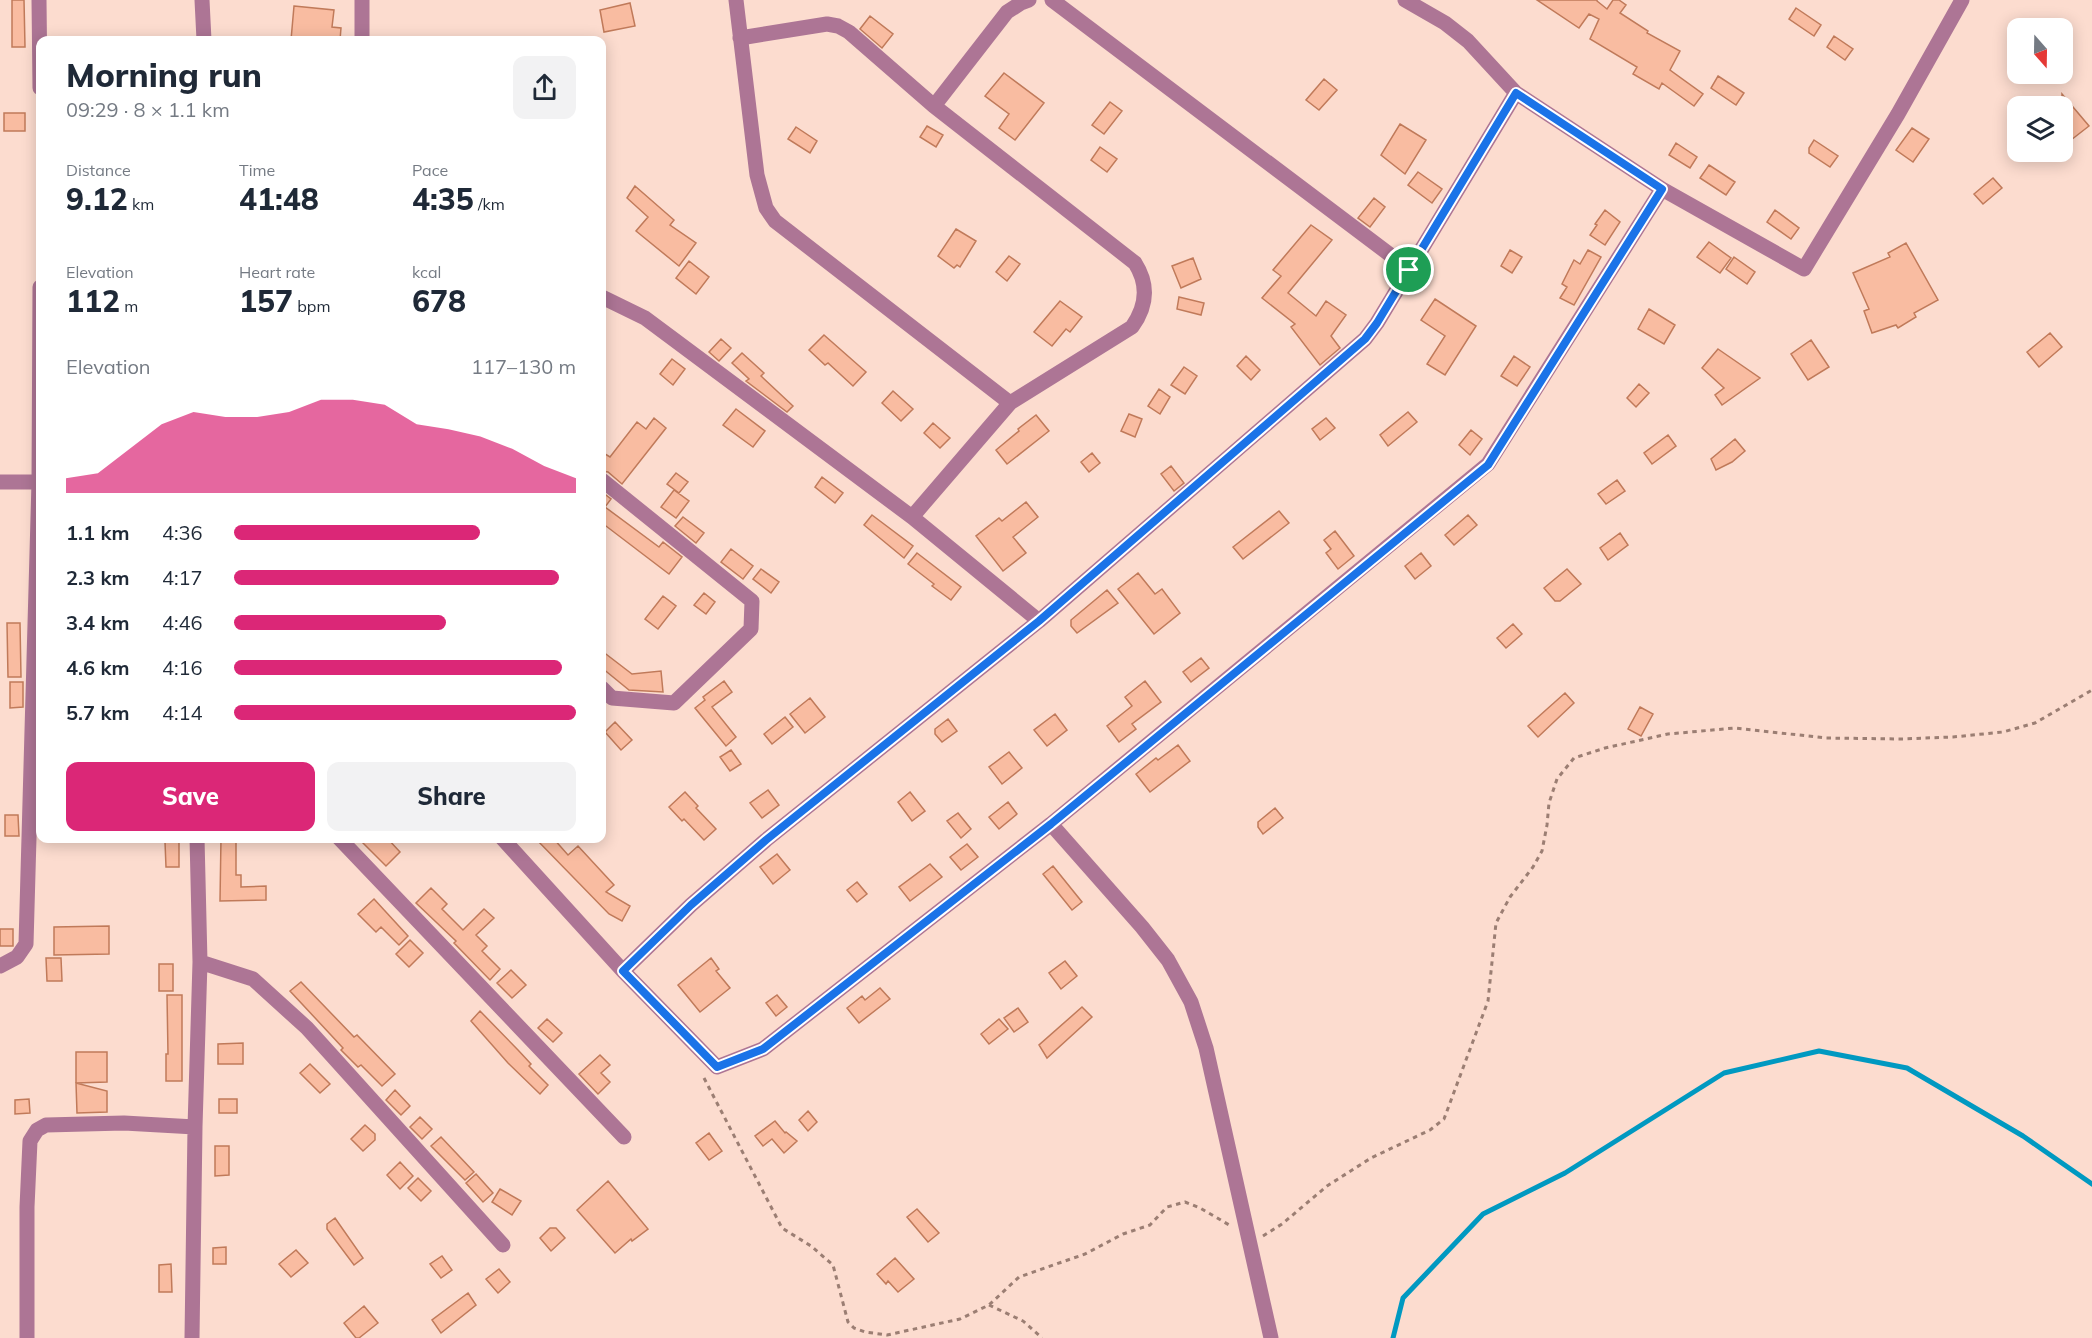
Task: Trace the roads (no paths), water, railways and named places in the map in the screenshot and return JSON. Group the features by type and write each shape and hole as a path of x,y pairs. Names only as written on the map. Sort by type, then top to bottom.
{"street":[{"path":"39,0 39,36"},
{"path":"202,0 204,36"},
{"path":"362,0 362,36"},
{"path":"736,0 757,176 766,208 775,221 1010,403"},
{"path":"934,106 1007,12 1029,0"},
{"path":"1052,0 1409,270"},
{"path":"1405,0 1445,22 1467,41 1516,93 1662,189 1804,269 1898,114 1962,0"},
{"path":"740,38 827,24 838,26 849,32 934,106 1135,263 1142,274 1145,289 1144,304 1132,327 1010,403 912,517"},
{"path":"623,971 691,905 766,840 1039,621 1365,339 1377,323 1516,93"},
{"path":"507,843 623,971 717,1067 763,1049 1051,824 1488,465 1662,189"},
{"path":"606,299 645,318 912,517 1039,621"},
{"path":"0,482 36,482"},
{"path":"606,483 752,601 751,629 674,703 612,698 606,692"},
{"path":"0,966 17,957 26,944 36,589"},
{"path":"1051,824 1142,927 1168,960 1191,1002 1206,1048 1271,1338"},
{"path":"192,1338 200,962 197,843"},
{"path":"344,843 624,1137"},
{"path":"200,962 253,979 307,1028 503,1245"},
{"path":"27,1338 27,1207 30,1141 37,1130 46,1125 124,1123 195,1127"}],"waterway":[{"path":"1393,1338 1403,1298 1483,1214 1565,1173 1724,1073 1819,1051 1907,1068 2023,1136 2092,1184"}]}
